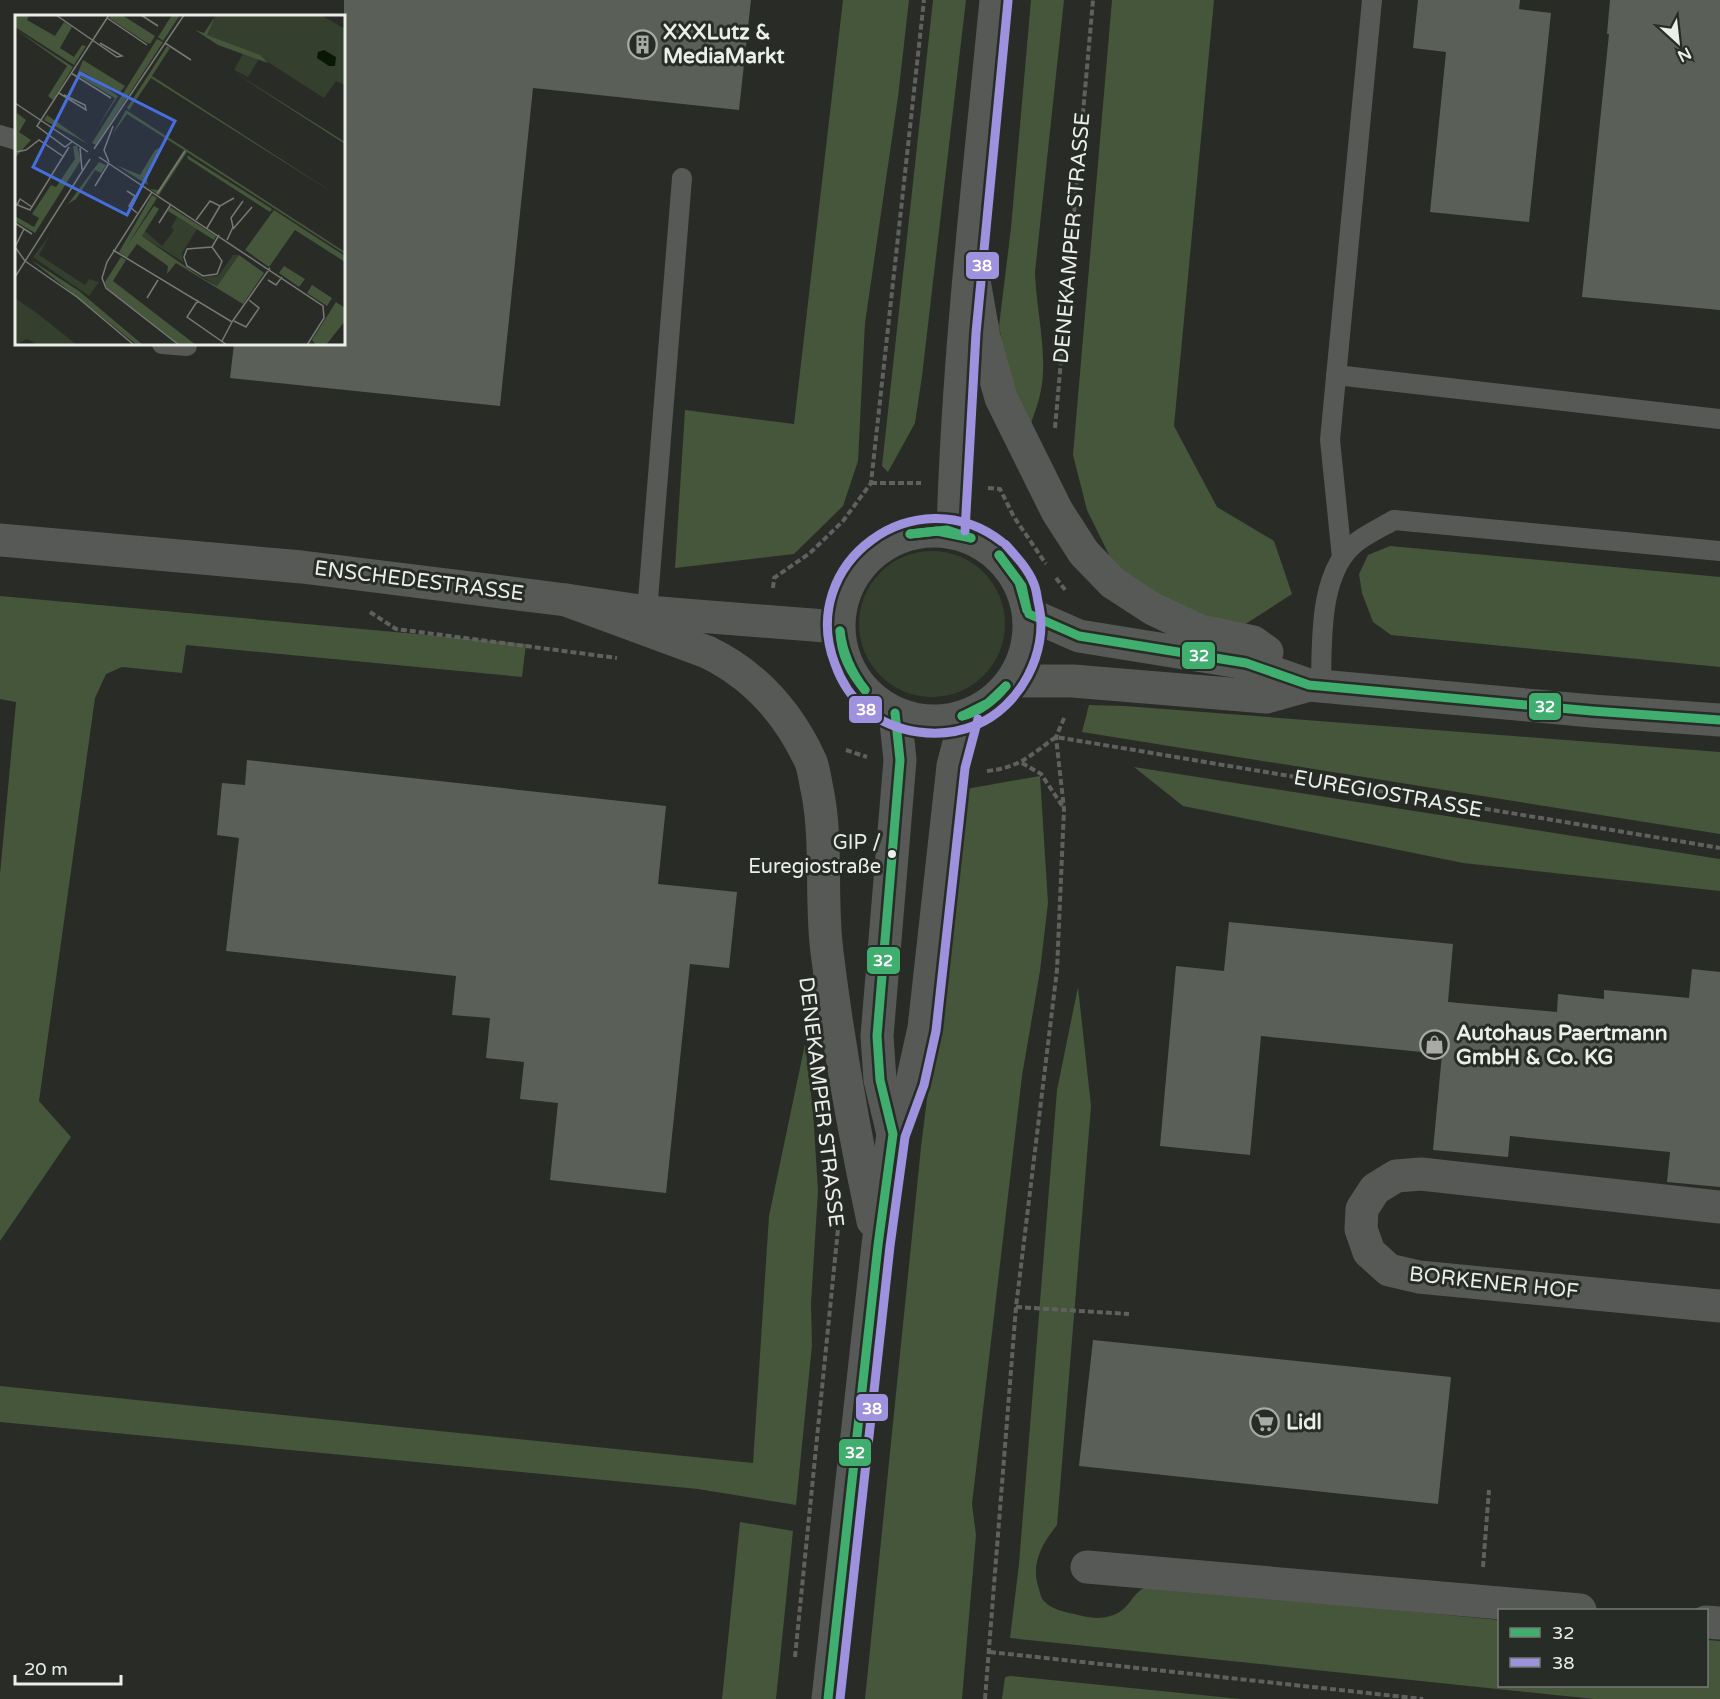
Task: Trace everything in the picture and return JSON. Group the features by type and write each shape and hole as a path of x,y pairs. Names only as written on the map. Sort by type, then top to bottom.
{"street":[{"path":"952,531 971,264 996,0"},
{"path":"971,264 984,337 1001,398 1057,511 1084,553 1113,584 1154,609 1200,631 1253,642 1315,685"},
{"path":"924,530 952,531 975,539 996,552 1012,570 1023,591 1029,614 1029,638 1023,660 1012,681 992,702 966,716 942,721 918,720 895,713 872,699 854,678 842,654 838,627 842,599 854,573 873,552 897,538 924,530"},
{"name":"ENSCHEDESTRASSE","path":"0,540 302,567 647,612 838,627"},
{"path":"566,600 707,652 729,663 752,680 790,723 812,764 822,811 826,950 852,1120 878,1245"},
{"path":"1029,614 1079,636 1246,663 1315,685 1592,711 1720,720"},
{"path":"1012,681 1073,681 1266,698 1315,685"},
{"path":"893,1134 880,1080 877,1036 900,760 895,713"},
{"path":"828,1699 878,1245 893,1134 912,1082 924,1028 953,766 966,716"},
{"name":"BORKENER HOF","path":"1720,1207 1421,1174 1396,1176 1375,1189 1362,1209 1361,1229 1369,1252 1389,1269 1419,1278 1720,1306"},
{"path":"1087,1567 1558,1609"}],"lane":[{"path":"1342,558 1330,440 1372,0"},
{"path":"0,135 15,140"},
{"path":"647,612 682,178"},
{"path":"174,345 187,346"},
{"path":"1336,375 1720,419"},
{"path":"1315,685 1322,618 1332,579 1342,558 1357,541 1394,520 1720,551"}],"path":[{"path":"771,620 774,578 810,553 843,521 871,483 924,0"},
{"name":"DENEKAMPER STRASSE","path":"1036,469 1053,456 1093,0"},
{"path":"871,483 954,483 1000,489 1014,517 1049,568"},
{"path":"1055,576 1072,600 1081,623 1079,636"},
{"path":"368,610 396,628 628,660"},
{"path":"953,766 986,772 1006,769 1022,763 1056,737 1068,709 1073,681"},
{"path":"985,1699 1016,1307 1057,970 1064,809 1056,737"},
{"name":"EUREGIOSTRASSE","path":"1056,737 1720,848"},
{"path":"842,742 846,751 860,756 900,760"},
{"path":"1022,763 1041,774 1064,809"},
{"name":"DENEKAMPER STRASSE","path":"794,1664 839,1219"},
{"path":"1016,1307 1129,1314"},
{"path":"1480,1602 1489,1490"},
{"path":"990,1652 1423,1699"}],"green space":[{"path":"843,0 909,0 898,97 865,323 858,461 843,506 794,554 675,568 685,410 794,424"},
{"path":"933,0 966,0 915,423 888,472 882,466"},
{"path":"1031,0 1064,0 1035,272 1043,376 1039,399 1030,426 1010,382 999,326 1011,228"},
{"path":"1112,0 1214,0 1174,426 1217,507 1274,541 1292,594 1233,632 1175,612 1114,565 1087,510 1073,455"},
{"path":"1390,546 1720,577 1720,667 1391,635 1373,622 1362,593 1359,574 1368,555"},
{"path":"932,551 960,557 983,573 999,596 1005,624 999,652 983,675 960,691 932,697 904,691 881,675 865,652 859,624 865,596 881,573 904,557"},
{"path":"0,596 526,644 522,677 186,645 182,673 122,667 106,674 95,698 39,1101 71,1137 0,1241 0,874 16,702 0,699"},
{"path":"1089,705 1720,752 1720,834 1082,732"},
{"path":"1134,767 1720,859 1720,891 1463,863 1183,806"},
{"path":"1040,776 1048,903 1040,971 1022,1076 972,1504 976,1535 962,1699 865,1699 921,1147 966,789"},
{"path":"1078,987 1091,1106 1057,1525 1042,1547 1036,1571 1043,1600 1062,1611 1101,1618 1117,1614 1138,1593 1149,1586 1498,1620 1498,1687 1708,1687 1708,1640 1720,1641 1720,1699 1594,1699 1010,1638 1019,1564 1057,1090"},
{"path":"805,1044 813,1111 818,1191 811,1304 812,1345 796,1505 698,1489 0,1422 0,1386 753,1463 769,1216"},
{"path":"740,1522 793,1531 776,1699 722,1699"},
{"path":"1005,1677 1241,1699 1002,1699"}],"building":[{"path":"344,0 751,0 739,110 533,88 500,406 230,378 234,345 345,345"},
{"path":"1418,0 1520,0 1519,9 1551,13 1529,222 1430,212 1446,52 1413,48"},
{"path":"1610,0 1720,0 1720,310 1582,297 1609,34 1607,34"},
{"path":"247,760 666,806 658,884 737,892 729,968 690,964 666,1193 550,1180 558,1103 520,1099 524,1062 486,1058 490,1018 452,1015 456,976 226,951 239,838 217,835 222,783 245,785"},
{"name":"Autohaus Paertmann GmbH & Co. KG","path":"1229,922 1453,944 1448,1002 1557,1012 1558,994 1604,999 1604,990 1689,998 1692,969 1720,972 1720,1187 1667,1182 1670,1152 1510,1136 1508,1157 1433,1150 1442,1054 1261,1036 1250,1155 1160,1146 1176,966 1224,971"},
{"name":"Lidl","path":"1093,1340 1451,1377 1438,1504 1079,1466"}],"transit line":[{"name":"38","path":"965,531 976,333 1008,1"},
{"name":"38","path":"1002,542 969,524 934,519 901,525 872,540 848,563 833,593 827,627 840,677 865,709 890,724 904,729 918,732 948,732 962,730 992,717 1018,692 1035,659 1040,641 1041,624 1034,584 1025,568 1005,544"},
{"name":"32","path":"910,534 947,530 971,538"},
{"name":"32","path":"910,534 937,531 971,538"},
{"name":"32","path":"999,555 1022,586 1027,610"},
{"name":"32","path":"999,555 1019,582 1027,610"},
{"name":"32","path":"1029,614 1079,636 1246,663 1309,685 1592,711 1720,720"},
{"name":"32","path":"840,631 848,662 865,690"},
{"name":"32","path":"840,631 847,663 865,690"},
{"name":"32","path":"962,716 988,703 1006,686"},
{"name":"32","path":"962,716 986,705 1006,686"},
{"name":"32","path":"828,1699 878,1245 893,1134 880,1080 877,1036 900,760 895,713"},
{"name":"38","path":"840,1699 890,1246 905,1137 924,1085 936,1031 965,768 978,719"}],"place":[{"name":"XXXLutz & MediaMarkt","path":"642,44"},
{"name":"GIP / Euregiostraße","path":"892,854"},
{"name":"Autohaus Paertmann GmbH & Co. KG","path":"1435,1045"},
{"name":"Lidl","path":"1265,1422"}]}
